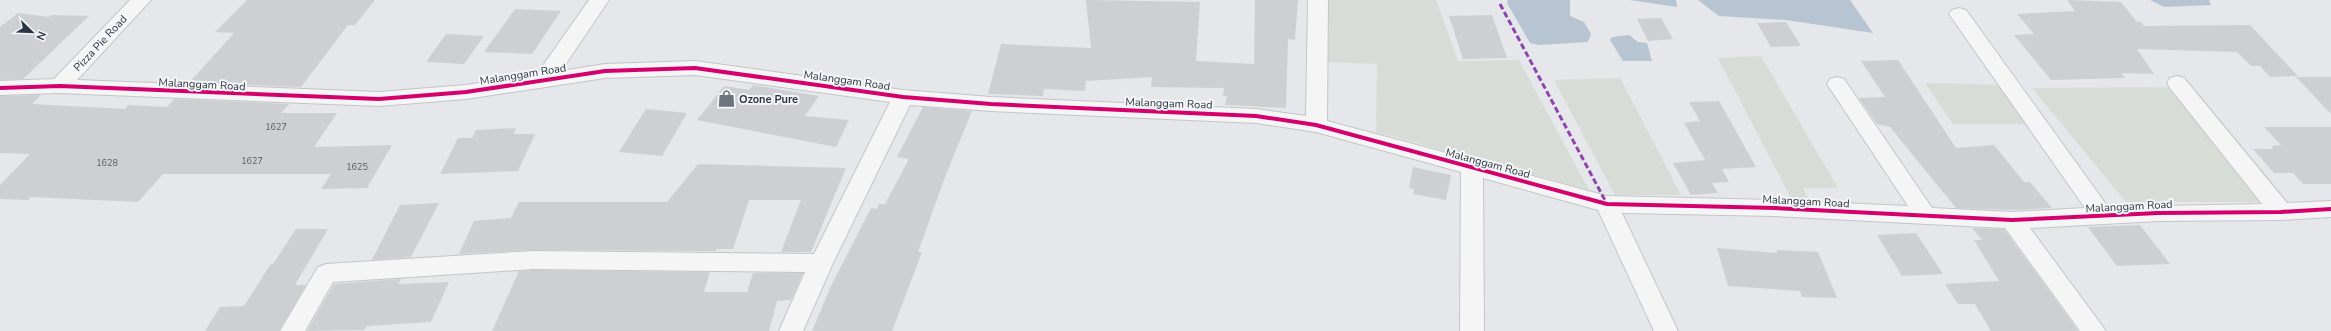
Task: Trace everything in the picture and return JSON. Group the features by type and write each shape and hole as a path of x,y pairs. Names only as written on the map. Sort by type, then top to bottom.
{"street":[{"name":"Pizza Pie Road","path":"60,86 141,0"},
{"path":"544,80 599,0"},
{"path":"1316,125 1318,0"},
{"path":"1959,14 1995,61 2103,217"},
{"name":"Malanggam Road","path":"0,88 60,86 378,100 466,92 605,71 695,68 903,97 990,104 1256,116 1316,125 1607,204 1775,208 2012,220 2103,217 2158,213 2281,212 2331,209"},
{"path":"2178,83 2281,212"},
{"path":"1837,84 1926,216"},
{"path":"791,331 821,263 903,97"},
{"path":"1472,168 1472,331"},
{"path":"1607,204 1666,331"},
{"path":"2012,220 2094,331"},
{"path":"292,331 326,273 533,260 821,263"}],"shaded area":[{"path":"1329,0 1436,0 1458,61 1519,60 1589,190 1376,132 1377,64 1328,62"},
{"path":"1761,56 1838,188 1803,188 1808,201 1792,200 1718,58"},
{"path":"1620,78 1681,195 1615,195 1554,80"},
{"path":"1925,83 2010,85 2037,124 1953,124"},
{"path":"2193,87 2288,202 2126,202 2032,88"}],"water":[{"path":"1508,0 1570,0 1570,16 1584,22 1591,34 1588,42 1539,45 1530,43 1507,3"},
{"path":"1630,0 1676,0 1677,7"},
{"path":"1698,0 1850,0 1873,33 1786,20 1719,16"},
{"path":"2150,0 2209,0 2211,5 2164,7"},
{"path":"1629,35 1638,42 1647,43 1652,61 1623,61 1610,40 1612,37"}],"building":[{"path":"247,0 375,0 355,25 348,25 301,87 189,83 234,33 215,32"},
{"path":"1086,0 1200,2 1196,61 1254,64 1255,0 1298,0 1295,40 1288,39 1286,108 1225,105 1227,96 1223,96 1224,88 1151,87 1152,77 1086,81 1085,91 1044,89 1043,96 988,94 1001,44 1091,48"},
{"path":"2067,0 2121,2 2137,22 2141,22 2144,26 2250,25 2298,76 2270,77 2260,66 2251,66 2237,52 2137,49 2154,74 2121,73 2125,78 2051,80 2014,35 2034,34 2017,14 2075,11"},
{"path":"515,9 561,11 532,54 484,52"},
{"path":"18,13 49,17 51,15 89,16 23,79 0,80 0,27"},
{"path":"1492,15 1507,58 1463,59 1449,16"},
{"path":"1661,18 1673,39 1648,41 1637,19"},
{"path":"1786,22 1801,46 1771,47 1757,23"},
{"path":"446,34 484,36 464,64 426,62"},
{"path":"1898,60 1956,148 1994,145 2024,182 2030,182 2052,208 2012,210 1956,208 1890,127 1877,124 1859,98 1885,97 1861,61"},
{"path":"2296,77 2331,77 2331,114"},
{"path":"753,85 819,96 805,116 849,120 836,147 697,120 724,86 749,90"},
{"path":"41,95 32,104 125,109 128,105 167,107 174,99 289,104 281,113 337,113 314,147 392,145 367,188 321,189 331,174 163,174 138,202 31,197 28,200 0,199 0,185 30,154 0,153 0,96"},
{"path":"1719,101 1756,167 1722,169 1729,182 1712,183 1718,193 1691,195 1673,163 1705,160 1684,123 1700,121 1689,102"},
{"path":"923,107 972,111 945,177 918,252 922,252 892,331 812,331 831,286 871,208 877,209 879,204 885,204 909,159 897,157"},
{"path":"646,109 687,113 662,156 619,152"},
{"path":"2264,127 2331,127 2331,184 2303,184 2293,173 2274,173 2253,149 2274,149 2271,146 2281,145"},
{"path":"516,128 514,134 535,134 518,171 440,174 458,138 472,138 476,130"},
{"path":"698,164 846,168 811,252 781,252 801,200 749,200 733,249 716,249 716,251 533,250 459,254 474,221 511,218 519,202 667,202"},
{"path":"1413,167 1451,175 1446,200 1413,194 1414,189 1409,188"},
{"path":"439,203 411,257 372,260 400,205"},
{"path":"2140,225 2170,264 2117,266 2088,227"},
{"path":"1972,228 2004,229 2078,331 1991,331 1975,304 1958,304 1945,284 1999,281 1974,240 1982,240"},
{"path":"296,229 328,229 295,285 306,285 279,331 205,331 220,307 244,306 270,265 273,264"},
{"path":"1916,233 1943,274 1902,276 1877,235"},
{"path":"1717,248 1777,253 1777,250 1818,252 1837,298 1802,297 1800,291 1728,286"},
{"path":"519,271 710,272 704,292 747,292 753,273 803,273 791,300 777,301 769,331 492,331"},
{"path":"401,279 398,284 449,282 431,322 367,326 364,330 307,331 334,284"}],"marked path":[{"path":"1500,4 1607,204"}],"cycle path":[{"path":"0,88 60,86 243,95 379,99 466,92 605,71 695,68 903,97 991,104 1256,116 1316,125 1607,204 1775,208 2012,220 2158,213 2281,212 2331,209"}],"place":[{"name":"Ozone Pure","path":"726,99"}]}
